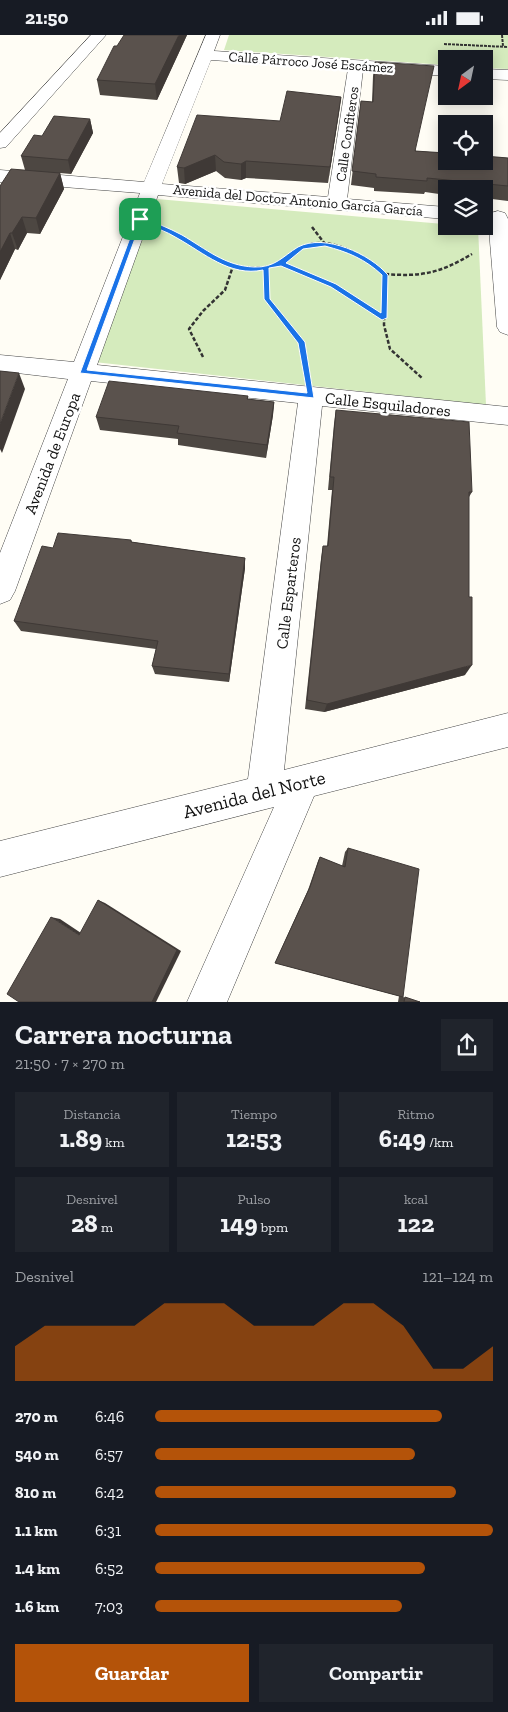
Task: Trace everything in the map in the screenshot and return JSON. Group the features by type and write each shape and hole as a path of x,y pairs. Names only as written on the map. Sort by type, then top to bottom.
{"street":[{"path":"0,143 99,35"},
{"name":"Calle Párroco José Escámez","path":"209,45 356,65 438,70"},
{"name":"Avenida de Europa","path":"2,578 151,189 209,45"},
{"name":"Calle Confiteros","path":"337,204 356,65"},
{"path":"493,74 508,75"},
{"name":"Avenida del Doctor Antonio García García","path":"0,175 438,212"},
{"path":"498,222 508,327"},
{"name":"Calle Esquiladores","path":"0,363 508,416"},
{"name":"Calle Esparteros","path":"264,791 311,396"},
{"name":"Avenida del Norte","path":"0,859 508,730"},
{"path":"207,1002 303,782"}],"path":[{"path":"502,35 503,46"},
{"path":"140,219 178,235 225,265 256,269 266,267 281,263 301,248 325,244 346,249 370,261 385,275 415,277 439,273 498,222"},
{"path":"281,263 333,286 384,318"},
{"path":"196,383 204,358 189,329 203,311 225,290 233,266"},
{"path":"266,267 267,299 302,342 311,396"},
{"path":"385,275 384,318 390,349 460,411"}],"green space":[{"path":"229,35 508,35 508,69 493,68 493,50 438,50 438,64 224,50"},
{"path":"157,199 438,224 438,235 478,235 486,405 94,362"}],"building":[{"path":"124,35 179,35 155,84 97,80 114,46 117,46"},
{"path":"375,62 434,66 415,151 438,152 438,170 493,170 493,157 508,158 508,186 493,185 493,180 427,178 427,181 376,177 376,174 352,171 361,101 373,102"},
{"path":"287,91 341,97 330,167 246,161 241,164 224,162 215,155 184,168 177,167 197,115 280,121"},
{"path":"54,116 90,119 68,160 21,156 34,135 42,136"},
{"path":"11,169 60,173 36,218 22,217 12,233 10,233 0,252 0,186"},
{"path":"0,371 19,373 0,424"},
{"path":"109,381 248,396 247,399 274,402 267,445 177,433 179,426 96,417"},
{"path":"336,410 469,422 472,492 469,492 469,597 472,597 472,665 327,704 307,700 323,546 328,546 334,477 330,477"},
{"path":"58,533 131,540 131,542 245,558 229,674 152,666 158,641 14,621 42,546 53,548"},
{"path":"348,848 419,869 403,997 275,963 310,887 320,857 345,867"},
{"path":"98,900 177,950 152,1002 19,1002 7,994 51,917 79,935"},
{"path":"405,997 420,1002 404,1002"}],"route":[{"path":"140,219 82,372 311,396 302,342 267,299 266,267 281,263 301,248 325,244 346,249 370,261 385,275 384,318 333,286 281,263 256,269 225,265 178,235 140,219"}]}
